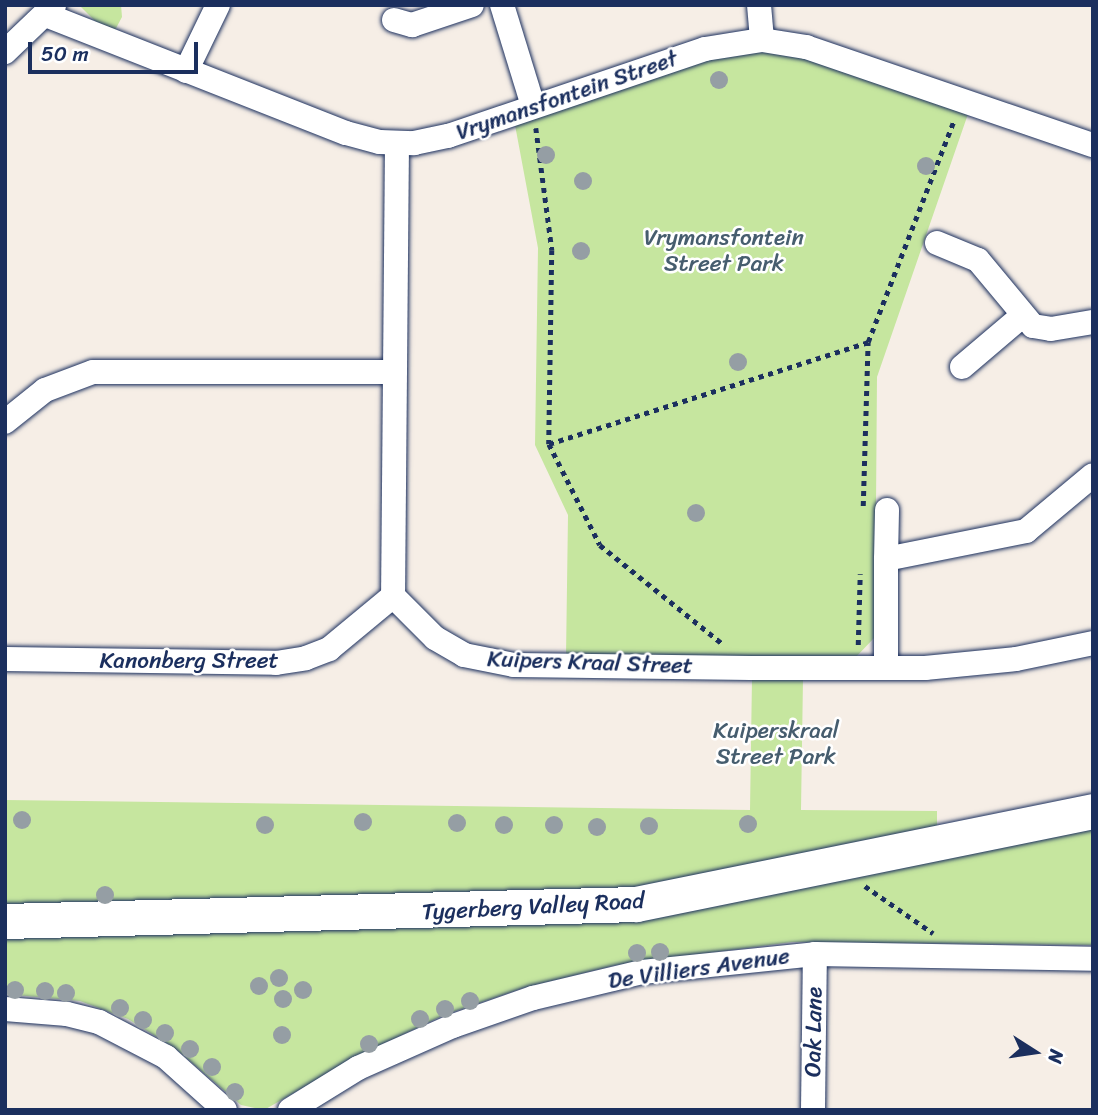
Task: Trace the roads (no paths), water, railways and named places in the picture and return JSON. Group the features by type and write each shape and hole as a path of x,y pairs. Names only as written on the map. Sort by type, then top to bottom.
{"main road":[{"name":"Tygerberg Valley Road","path":"5,920 590,909 688,897 1093,811"}],"street":[{"path":"186,71 218,5"},
{"path":"394,20 412,25 472,5"},
{"path":"502,5 533,106"},
{"path":"760,5 762,40"},
{"path":"5,52 50,10"},
{"name":"Vrymansfontein Street","path":"50,10 186,71 346,133 397,143 448,136 705,49 762,40 806,47 1093,145"},
{"path":"393,596 397,143"},
{"path":"937,243 978,260 1021,317 1045,329 1093,322"},
{"path":"962,368 1021,317"},
{"path":"5,422 46,390 93,372 395,372"},
{"path":"886,559 1026,531 1093,475"},
{"path":"886,668 887,510"},
{"name":"Kanonberg Street","path":"5,659 276,663 306,658 329,649 393,596"},
{"name":"Kuipers Kraal Street","path":"393,596 435,638 484,661 886,668 1016,659 1093,643"},
{"name":"De Villiers Avenue","path":"290,1110 358,1068 453,1026 533,998 642,972 815,954 1093,959"},
{"name":"Oak Lane","path":"813,1110 815,954"},
{"path":"5,1009 67,1014 99,1022 166,1057 225,1110"}],"park label":[{"name":"Vrymansfontein Street Park","path":"724,251"},
{"name":"Kuiperskraal Street Park","path":"776,744"}]}
